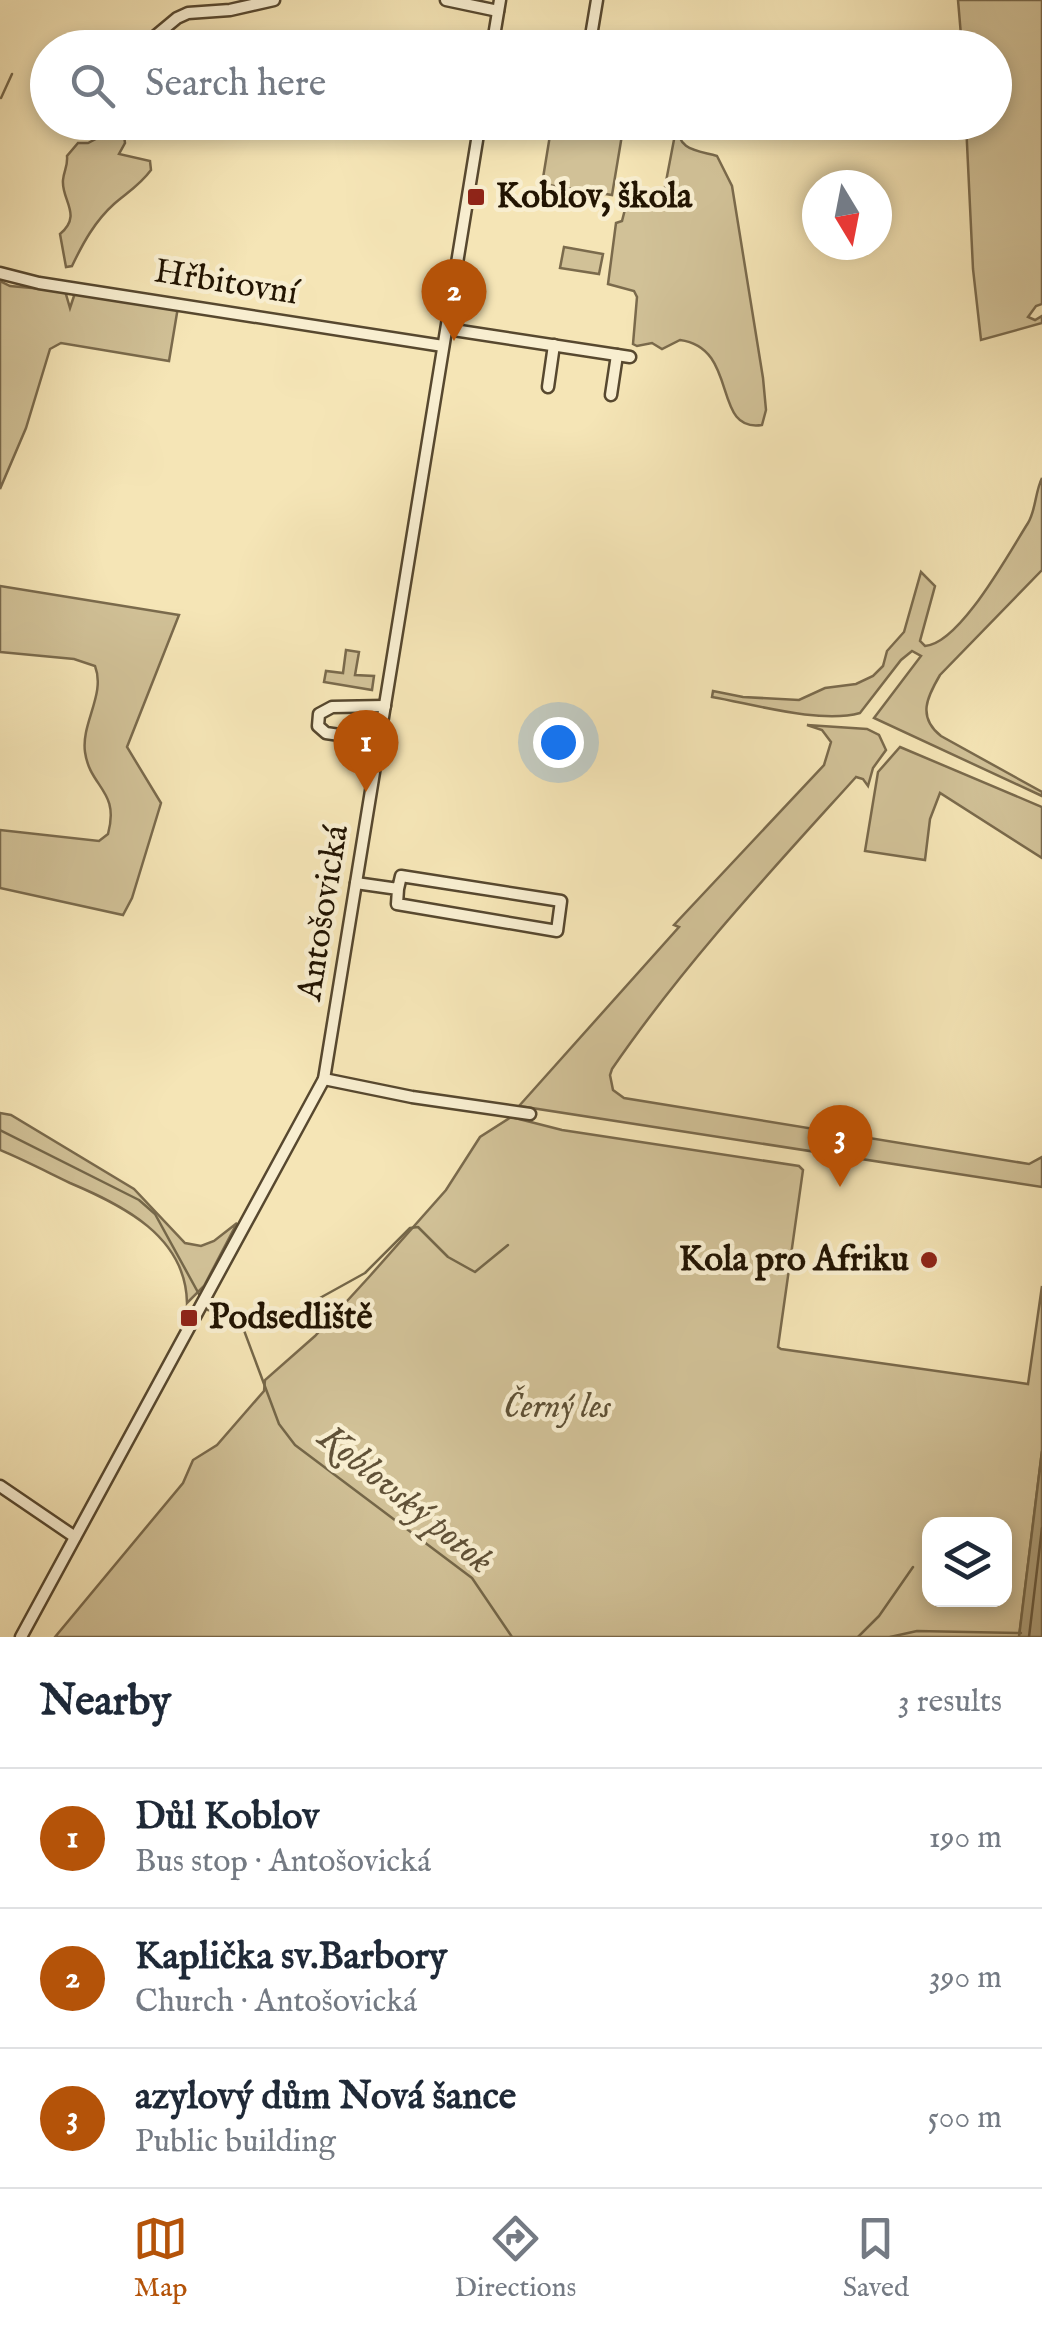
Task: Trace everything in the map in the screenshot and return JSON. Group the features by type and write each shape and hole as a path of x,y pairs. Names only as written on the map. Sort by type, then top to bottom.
{"street":[{"path":"165,30 188,13 230,10 274,0"},
{"path":"446,0 499,6"},
{"path":"593,30 597,0"},
{"name":"Antošovická","path":"21,1637 324,1079 477,140"},
{"name":"Hřbitovní","path":"0,273 444,346"},
{"path":"447,329 624,356 611,395"},
{"path":"548,387 554,346"},
{"path":"380,741 326,733 318,726 318,714 332,707 385,706"},
{"path":"401,876 562,901 557,931 396,904 398,890 401,876"},
{"path":"356,883 398,890"},
{"path":"324,1079 412,1097 530,1114"},
{"path":"0,1486 75,1537"}],"green space":[{"path":"958,0 1042,0 1042,304 1028,317 1035,320 1042,316 1042,323 981,340 967,140 1012,140 1012,30 961,30"},
{"path":"125,140 119,154 150,161 151,170 101,218 72,266 66,267 60,234 71,214 63,187 67,156 78,143"},
{"path":"549,140 621,140 612,195 542,184"},
{"path":"674,140 717,156 732,186 763,378 766,410 762,425 746,424 736,416 719,373 699,346 680,340 662,349 652,343 633,344 637,297 634,291 608,284 616,223 622,221 630,190 664,192"},
{"path":"564,247 603,254 599,274 560,268"},
{"path":"0,281 10,286 65,291 70,308 76,290 178,307 169,361 61,343 50,349 26,428 0,489"},
{"path":"1042,478 1042,570 940,675 931,691 927,714 941,736 1042,792 1042,796 874,718 921,656 912,651 860,713 806,715 712,697 713,691 799,700 825,688 856,684 873,676 904,632 921,572 935,586 920,641 925,646 939,641 968,614 997,574 1031,518"},
{"path":"0,586 179,615 127,747 161,803 132,898 123,915 0,888 0,830 99,841 108,834 111,819 107,798 92,774 85,752 86,730 98,687 95,666 74,659 0,652"},
{"path":"346,650 359,652 355,675 374,676 372,690 324,682 326,671 343,673"},
{"path":"807,725 867,729 879,735 886,750 873,768 868,786 856,777 669,992 612,1069 613,1090 624,1098 1029,1164 1042,1157 1042,1187 519,1106 679,927 674,925 824,765 831,742 822,730"},
{"path":"900,747 1042,807 1042,858 940,793 930,819 925,860 865,851 878,772"},
{"path":"0,1113 11,1115 134,1189 185,1243 201,1246 214,1241 237,1223 204,1286 187,1303 176,1259 148,1226 110,1202 0,1150"},
{"name":"Černý les","path":"511,1117 562,1130 799,1166 803,1170 778,1347 781,1349 1028,1384 1042,1286 1042,1451 1019,1637 55,1637 183,1483 193,1460 217,1445 264,1391 265,1380 315,1336 446,1190 480,1137"}],"water":[{"path":"1042,1451 1042,1637 1019,1637"}],"waterway":[{"path":"1,98 12,74"},
{"name":"Koblovský potok","path":"0,1130 139,1200 155,1214 200,1296"},
{"path":"241,1317 276,1320 300,1309 365,1273 410,1228 418,1227 448,1257 475,1272 508,1245"},
{"name":"Koblovský potok","path":"208,1310 239,1317 279,1424 295,1445 472,1578 512,1637"},
{"path":"858,1637 879,1616 913,1567"},
{"path":"890,1637 917,1631 1021,1633"}],"place":[{"name":"Koblov, škola","path":"476,197"},
{"name":"Kaplička sv.Barbory","path":"454,341"},
{"name":"Důl Koblov","path":"366,792"},
{"name":"azylový dům Nová šance","path":"840,1187"},
{"name":"Kola pro Afriku","path":"929,1260"},
{"name":"Podsedliště","path":"189,1318"}]}
